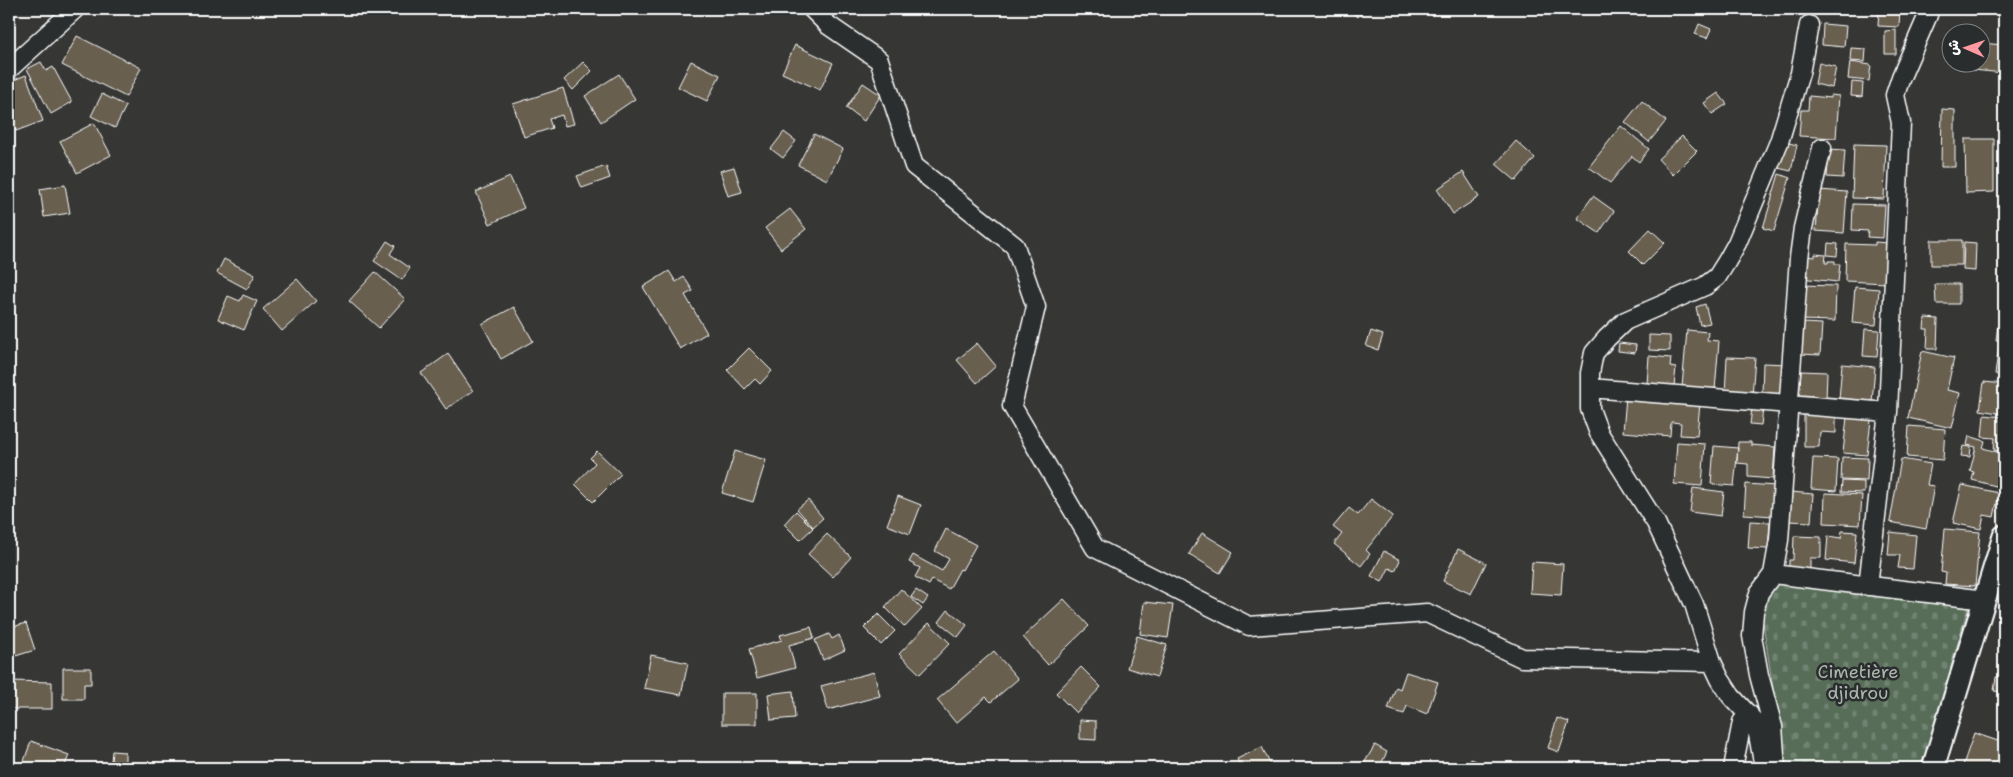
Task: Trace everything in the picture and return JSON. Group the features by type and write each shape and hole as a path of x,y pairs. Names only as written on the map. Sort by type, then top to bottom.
{"street":[{"path":"9,70 75,9"},
{"path":"812,9 828,25 880,60 914,166 1015,246 1036,308 1012,406 1095,548 1249,626 1427,613 1522,658 1712,662"},
{"path":"1868,586 1888,412 1901,123 1895,94 1928,15"},
{"path":"1764,768 1756,723 1731,696 1720,679 1712,662 1694,604 1656,523 1599,433 1590,409 1590,372 1594,353 1625,322 1705,286 1716,277 1727,261 1737,243 1778,142 1800,73 1809,25"},
{"path":"1776,768 1773,727 1759,675 1752,636 1754,612 1759,593 1773,574 1780,540 1799,258 1803,228 1822,148"},
{"path":"1590,388 1888,412"},
{"path":"1933,768 2004,536"},
{"path":"1773,574 1985,600"},
{"path":"1733,768 1742,722 1749,714"}],"green space":[{"name":"Cimetière djidrou","path":"1769,583 1968,608 1922,768 1779,768 1777,714 1762,617"}],"building":[{"path":"1348,9 1365,9 1358,17"},
{"path":"1879,9 1900,9 1899,27 1878,26"},
{"path":"1699,24 1711,29 1707,38 1695,34"},
{"path":"1823,24 1846,26 1844,47 1822,45"},
{"path":"1896,30 1896,54 1885,54 1885,31"},
{"path":"77,36 141,68 126,97 62,65"},
{"path":"1990,44 2004,45 2004,73 1990,72"},
{"path":"795,45 833,63 820,90 782,73"},
{"path":"1851,48 1866,49 1865,62 1850,61"},
{"path":"691,61 720,75 707,101 678,87"},
{"path":"41,62 46,71 53,67 72,102 51,114 27,69"},
{"path":"583,62 592,71 573,90 564,80"},
{"path":"1850,62 1871,65 1869,81 1848,79"},
{"path":"1819,63 1836,67 1832,88 1815,84"},
{"path":"619,74 635,99 601,122 585,96"},
{"path":"26,75 43,121 16,131 9,112 9,82"},
{"path":"1852,82 1863,83 1862,97 1851,96"},
{"path":"863,83 881,95 864,121 846,108"},
{"path":"563,88 574,124 565,126 562,115 549,119 552,128 524,137 513,104"},
{"path":"1718,93 1727,104 1712,114 1704,103"},
{"path":"102,94 126,106 115,128 91,116"},
{"path":"1831,95 1839,96 1836,138 1799,136 1801,110 1808,110 1809,96 1831,98"},
{"path":"1642,101 1666,121 1649,142 1625,122"},
{"path":"1942,109 1955,110 1955,167 1941,167"},
{"path":"94,123 111,155 77,173 60,141"},
{"path":"1621,126 1649,149 1639,162 1632,156 1610,183 1589,167"},
{"path":"784,132 796,141 783,158 771,149"},
{"path":"814,134 843,149 827,180 798,165"},
{"path":"1682,136 1697,151 1673,175 1658,159"},
{"path":"1965,139 1994,139 1994,192 1966,193"},
{"path":"1516,141 1535,158 1516,181 1496,164"},
{"path":"1785,142 1797,145 1791,171 1778,168"},
{"path":"1854,144 1886,145 1884,199 1852,198"},
{"path":"1829,149 1845,150 1843,178 1827,177"},
{"path":"606,166 610,178 582,188 577,176"},
{"path":"734,167 742,192 728,196 720,171"},
{"path":"1463,172 1479,197 1453,214 1437,189"},
{"path":"1779,174 1790,178 1774,231 1763,228"},
{"path":"510,177 524,208 490,224 476,192"},
{"path":"65,185 70,213 44,217 40,189"},
{"path":"1819,190 1847,192 1844,233 1816,231"},
{"path":"1593,196 1614,211 1599,233 1577,218"},
{"path":"1853,204 1885,205 1883,238 1867,237 1868,231 1852,230"},
{"path":"790,209 806,229 781,249 765,228"},
{"path":"1650,229 1665,243 1643,265 1629,251"},
{"path":"1931,240 1962,240 1962,265 1931,265"},
{"path":"387,241 395,246 390,254 410,268 402,280 374,261"},
{"path":"1875,242 1889,243 1887,283 1845,281 1846,244 1875,245"},
{"path":"1964,242 1976,243 1975,271 1963,270"},
{"path":"1828,243 1838,244 1837,256 1827,255"},
{"path":"1815,254 1826,255 1825,263 1835,261 1835,264 1840,264 1838,282 1800,278 1806,256 1815,257"},
{"path":"224,259 255,275 247,289 217,273"},
{"path":"669,271 676,282 684,277 693,291 685,295 707,333 680,349 643,287"},
{"path":"375,272 405,299 379,328 349,301"},
{"path":"297,279 316,301 282,331 263,309"},
{"path":"1935,284 1959,284 1959,304 1936,304"},
{"path":"1801,285 1836,286 1835,321 1800,320"},
{"path":"1855,287 1879,289 1876,325 1852,323"},
{"path":"243,295 257,301 244,330 218,319 228,296 240,301"},
{"path":"1705,304 1710,323 1700,325 1696,307"},
{"path":"514,307 533,341 501,359 482,324"},
{"path":"1925,318 1938,319 1937,349 1927,349 1928,329 1924,329"},
{"path":"1802,323 1822,324 1820,355 1800,354"},
{"path":"1998,325 2004,326 2004,376 1995,374 2000,340 1996,340"},
{"path":"1865,329 1879,330 1877,357 1863,356"},
{"path":"1687,330 1708,332 1707,340 1719,341 1715,390 1682,387"},
{"path":"1371,331 1383,335 1378,350 1366,346"},
{"path":"1649,335 1670,336 1670,351 1649,350"},
{"path":"977,343 996,366 977,383 957,360"},
{"path":"1619,343 1636,345 1635,353 1618,351"},
{"path":"749,348 772,371 760,384 755,379 745,389 727,370"},
{"path":"1922,351 1954,358 1947,390 1960,393 1952,428 1908,418"},
{"path":"448,354 473,391 446,409 421,373"},
{"path":"1649,356 1671,358 1670,367 1676,368 1674,386 1647,384"},
{"path":"1727,357 1755,358 1752,396 1725,394"},
{"path":"1763,363 1788,364 1787,394 1762,394"},
{"path":"1842,364 1875,367 1872,402 1839,399"},
{"path":"1801,371 1827,372 1826,400 1799,399"},
{"path":"1984,382 2004,384 2004,414 1980,410"},
{"path":"1626,397 1700,403 1697,436 1680,435 1681,423 1671,422 1670,436 1623,432"},
{"path":"1752,408 1763,409 1761,425 1750,424"},
{"path":"1804,412 1836,412 1836,433 1820,432 1819,447 1804,447"},
{"path":"1984,415 2004,417 2004,451 1994,450 1995,438 1982,437"},
{"path":"1847,417 1871,420 1867,455 1843,453"},
{"path":"1909,426 1945,429 1943,460 1907,457"},
{"path":"1969,436 1985,441 1983,448 2004,454 2004,472 2000,487 1972,480 1974,472 1970,471 1976,447 1967,445"},
{"path":"1677,442 1705,444 1702,486 1674,484"},
{"path":"1738,442 1751,442 1751,445 1775,447 1773,479 1748,477 1748,464 1737,463"},
{"path":"1714,446 1738,448 1734,486 1711,484"},
{"path":"1963,446 1971,447 1970,457 1961,456"},
{"path":"597,451 621,474 593,502 575,484 595,463 590,458"},
{"path":"735,451 766,460 753,502 722,493"},
{"path":"1842,457 1868,458 1867,481 1841,480"},
{"path":"1813,458 1838,459 1836,491 1811,489"},
{"path":"1901,459 1931,464 1927,485 1934,486 1926,529 1890,522"},
{"path":"1842,481 1864,482 1864,493 1841,492"},
{"path":"1746,484 1776,486 1774,516 1744,514"},
{"path":"1962,485 1999,493 1994,517 1984,515 1981,529 1953,523"},
{"path":"1693,488 1724,492 1721,516 1690,512"},
{"path":"1791,492 1813,494 1811,522 1789,521"},
{"path":"1825,493 1862,495 1860,525 1824,523"},
{"path":"898,496 921,505 910,534 887,525"},
{"path":"1371,499 1393,516 1366,550 1370,554 1361,566 1334,544 1342,534 1333,527 1349,508 1358,515"},
{"path":"808,500 823,518 813,527 797,509"},
{"path":"796,511 813,528 800,540 784,524"},
{"path":"1750,521 1770,522 1768,549 1748,548"},
{"path":"946,529 976,545 949,589 932,580 929,585 915,577 920,568 909,562 913,555 942,571 949,559 935,551"},
{"path":"1945,529 1980,532 1975,586 1945,584 1946,573 1941,572"},
{"path":"1842,531 1857,532 1854,563 1826,560 1828,536 1841,538"},
{"path":"1890,532 1916,535 1913,569 1898,568 1900,555 1888,555"},
{"path":"1202,533 1233,552 1220,573 1189,554"},
{"path":"827,534 851,557 833,577 808,554"},
{"path":"1794,536 1821,537 1821,558 1810,558 1810,571 1789,570 1789,560 1793,560"},
{"path":"1458,549 1486,563 1471,594 1443,581"},
{"path":"1384,551 1400,560 1395,571 1389,568 1382,582 1371,576"},
{"path":"1532,562 1563,564 1561,595 1530,593"},
{"path":"901,589 922,609 905,627 885,607"},
{"path":"916,590 928,598 923,605 911,597"},
{"path":"1064,599 1089,626 1048,665 1023,637"},
{"path":"1144,602 1173,605 1168,638 1140,634"},
{"path":"948,610 967,625 958,637 939,622"},
{"path":"878,614 895,631 881,645 864,628"},
{"path":"26,623 35,650 9,658 9,628"},
{"path":"929,623 950,643 920,674 899,654"},
{"path":"811,627 814,638 789,645 795,668 757,678 749,649 782,640 780,635"},
{"path":"829,634 832,639 839,635 845,650 823,660 815,640"},
{"path":"1137,636 1167,645 1157,677 1127,668"},
{"path":"994,651 1018,679 991,702 986,697 956,723 937,700"},
{"path":"651,655 688,663 681,695 644,688"},
{"path":"1081,667 1101,687 1076,713 1056,693"},
{"path":"63,668 91,668 91,684 84,684 84,699 63,699"},
{"path":"874,672 880,696 828,710 821,686"},
{"path":"1406,672 1438,682 1427,714 1407,706 1404,714 1388,709 1396,687 1400,689"},
{"path":"1996,677 2004,677 2004,692 1994,691"},
{"path":"10,681 52,682 52,709 9,709"},
{"path":"793,691 795,718 771,720 768,694"},
{"path":"722,693 757,693 757,724 722,724"},
{"path":"1557,718 1569,722 1559,752 1548,748"},
{"path":"1080,720 1096,721 1096,740 1080,739"},
{"path":"1974,733 2004,743 2004,768 1962,768"},
{"path":"31,741 69,755 64,768 47,765 46,768 33,768 23,764"},
{"path":"1375,745 1387,752 1381,764 1388,768 1369,768 1363,765"},
{"path":"1262,747 1272,768 1241,768 1237,759"},
{"path":"112,751 125,752 125,762 111,761"},
{"path":"1471,759 1495,768 1467,768"}]}
